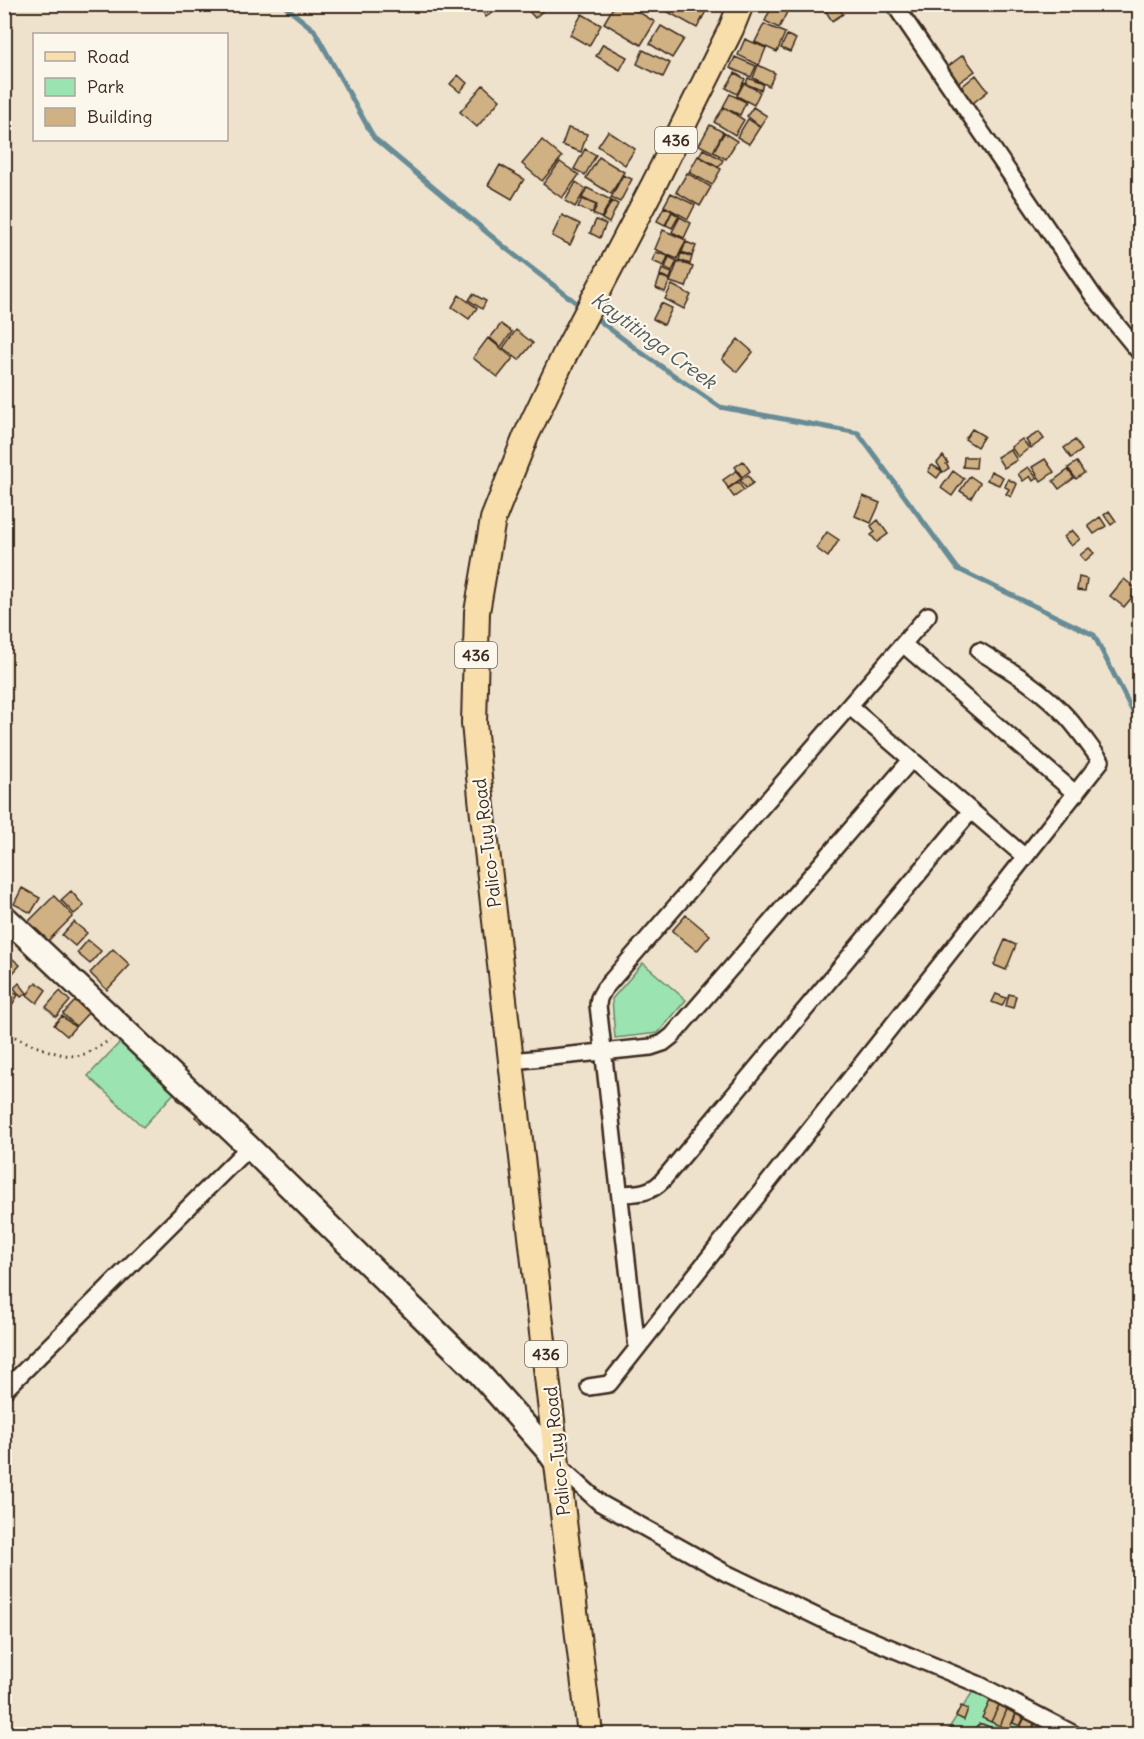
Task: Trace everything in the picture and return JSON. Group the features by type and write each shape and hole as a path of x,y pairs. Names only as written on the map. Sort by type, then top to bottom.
{"main road":[{"name":"Palico-Tuy Road","path":"590,1734 557,1464 474,723 477,612 493,519 526,436 566,352 716,60 741,4"}],"street":[{"path":"894,4 1094,297 1140,353"},
{"path":"637,1348 603,1052 599,998 604,988 928,615"},
{"path":"903,644 1076,794"},
{"path":"589,1387 609,1384 1101,761 1067,717 1046,697 1027,680 979,651"},
{"path":"849,706 1025,857"},
{"path":"512,1060 651,1047 663,1043 672,1036 911,760"},
{"path":"620,1194 644,1193 656,1188 971,811"},
{"path":"4,916 249,1147 478,1372 557,1464 600,1503 726,1573 828,1622 980,1685 1074,1734"},
{"path":"4,1390 249,1147"}],"lane":[{"path":"977,1734 981,1729 993,1734"}],"path":[{"path":"4,1032 42,1049 69,1055 81,1055 128,1031"}],"green space":[{"path":"643,963 686,1000 658,1033 615,1038 612,999"},
{"path":"122,1040 176,1091 143,1127 88,1076"},
{"path":"974,1690 1072,1734 945,1734"}],"building":[{"path":"481,4 500,4 502,6 486,17 479,6"},
{"path":"522,4 550,4 535,18"},
{"path":"615,4 626,4 655,22 641,45 604,23"},
{"path":"672,4 693,4 706,11 697,28 668,12"},
{"path":"773,4 788,10 779,28 765,21"},
{"path":"783,4 800,4 796,12"},
{"path":"837,4 843,14 832,21 825,10"},
{"path":"582,14 601,25 589,46 570,35"},
{"path":"764,24 785,33 777,52 755,42"},
{"path":"661,26 684,39 672,58 650,44"},
{"path":"787,35 796,39 790,52 781,48"},
{"path":"745,39 766,48 759,65 738,55"},
{"path":"603,44 627,57 620,70 596,56"},
{"path":"643,50 670,63 663,77 637,64"},
{"path":"963,55 975,71 954,86 942,71"},
{"path":"735,57 756,66 751,77 730,68"},
{"path":"758,65 775,73 769,86 753,78"},
{"path":"735,73 745,79 737,94 726,88"},
{"path":"458,75 467,83 460,92 450,84"},
{"path":"976,75 988,91 968,107 962,99 966,96 960,88"},
{"path":"748,78 763,84 761,90 746,84"},
{"path":"744,83 760,92 754,105 737,96"},
{"path":"483,85 500,100 477,127 460,112"},
{"path":"730,94 746,102 740,115 723,107"},
{"path":"724,107 744,120 735,135 714,122"},
{"path":"753,107 767,116 760,126 747,116"},
{"path":"748,119 760,127 749,144 737,137"},
{"path":"710,125 723,132 713,152 699,145"},
{"path":"568,128 587,134 581,152 562,145"},
{"path":"608,131 635,149 625,165 598,146"},
{"path":"724,133 737,141 726,159 713,152"},
{"path":"542,140 562,157 542,181 522,164"},
{"path":"585,149 596,155 585,175 574,169"},
{"path":"703,149 723,160 719,167 699,156"},
{"path":"698,156 721,169 712,185 689,172"},
{"path":"599,157 624,172 611,194 586,178"},
{"path":"560,162 579,175 562,198 543,184"},
{"path":"500,165 524,179 512,199 488,185"},
{"path":"687,173 711,187 700,206 676,192"},
{"path":"623,175 632,179 620,202 611,198"},
{"path":"576,182 586,189 575,207 565,201"},
{"path":"587,188 611,200 601,218 593,214 597,205 582,198"},
{"path":"671,193 695,205 688,219 664,206"},
{"path":"582,199 596,205 592,213 578,207"},
{"path":"612,201 618,204 609,223 602,219"},
{"path":"664,207 672,211 665,225 657,221"},
{"path":"672,212 679,216 672,228 666,225"},
{"path":"562,215 580,224 570,245 552,236"},
{"path":"680,217 691,223 684,238 672,232"},
{"path":"596,220 606,224 600,238 590,233"},
{"path":"663,230 686,240 677,259 655,249"},
{"path":"686,242 696,246 692,256 682,252"},
{"path":"656,252 668,256 664,266 652,261"},
{"path":"681,253 692,257 690,264 679,260"},
{"path":"669,257 677,261 672,271 665,268"},
{"path":"678,261 693,267 686,287 670,282"},
{"path":"662,269 672,273 670,279 660,275"},
{"path":"660,276 670,280 665,292 656,288"},
{"path":"672,285 691,295 684,309 665,299"},
{"path":"473,294 486,301 482,309 469,300"},
{"path":"459,295 477,308 469,319 452,307"},
{"path":"661,303 672,308 664,325 653,319"},
{"path":"501,324 512,332 501,347 490,338"},
{"path":"516,330 533,343 519,360 503,348"},
{"path":"488,338 513,358 498,377 473,358"},
{"path":"738,339 753,352 737,372 722,359"},
{"path":"972,429 984,436 977,447 965,439"},
{"path":"1039,432 1044,439 1031,448 1026,440"},
{"path":"1022,439 1029,448 1018,457 1011,447"},
{"path":"1075,440 1082,450 1071,458 1064,448"},
{"path":"1010,449 1017,460 1004,468 997,457"},
{"path":"943,456 949,468 943,472 937,463"},
{"path":"964,457 977,457 976,468 963,467"},
{"path":"1045,459 1054,472 1041,481 1032,467"},
{"path":"743,461 750,471 742,477 735,467"},
{"path":"1077,462 1084,473 1076,479 1068,468"},
{"path":"932,465 942,471 937,478 928,471"},
{"path":"1028,467 1037,478 1033,481 1030,476 1023,481 1018,474"},
{"path":"1068,470 1074,478 1059,489 1053,481"},
{"path":"736,471 742,478 728,488 723,480"},
{"path":"953,471 964,479 952,496 941,488"},
{"path":"991,471 1003,477 999,485 987,480"},
{"path":"748,475 753,483 746,488 740,481"},
{"path":"970,476 980,483 971,498 960,491"},
{"path":"1008,479 1017,484 1011,497 1006,494 1009,489 1005,487"},
{"path":"738,482 744,490 734,497 728,489"},
{"path":"863,496 880,503 871,523 855,516"},
{"path":"1109,511 1116,521 1111,525 1104,515"},
{"path":"1100,517 1106,526 1094,534 1088,526"},
{"path":"878,520 888,534 877,542 871,535 875,532 871,526"},
{"path":"1072,530 1080,539 1071,546 1064,537"},
{"path":"827,532 839,540 828,557 816,548"},
{"path":"1089,548 1094,553 1085,561 1080,555"},
{"path":"1079,577 1087,579 1085,591 1077,590"},
{"path":"1124,579 1138,590 1124,607 1110,596"},
{"path":"22,888 40,898 31,913 14,904"},
{"path":"71,891 84,906 74,914 61,900"},
{"path":"54,896 73,916 46,943 27,923"},
{"path":"686,915 710,935 697,951 672,931"},
{"path":"74,922 87,933 75,946 62,935"},
{"path":"6,940 12,944 4,954 4,942"},
{"path":"88,940 101,951 90,964 77,953"},
{"path":"1005,940 1016,945 1006,970 994,965"},
{"path":"113,949 130,965 107,990 90,973"},
{"path":"7,954 20,965 4,983 4,957"},
{"path":"36,982 46,990 37,1003 27,995"},
{"path":"19,983 27,993 21,997 14,988"},
{"path":"4,986 18,995 12,1005 4,1001"},
{"path":"60,991 70,1001 56,1017 46,1007"},
{"path":"996,994 1006,998 1002,1006 992,1002"},
{"path":"1009,994 1016,996 1013,1008 1006,1006"},
{"path":"77,999 90,1011 76,1026 63,1014"},
{"path":"62,1016 75,1027 67,1036 54,1025"},
{"path":"183,1093 196,1105 191,1111 177,1099"},
{"path":"201,1110 208,1117 202,1123 195,1117"},
{"path":"991,1699 1000,1703 991,1722 982,1718"},
{"path":"1000,1703 1008,1707 1000,1726 991,1722"},
{"path":"961,1706 968,1709 964,1720 956,1716"},
{"path":"1008,1707 1017,1711 1009,1730 1000,1726"},
{"path":"1016,1714 1024,1717 1020,1726 1013,1723"},
{"path":"1026,1715 1036,1719 1030,1734 1018,1732"},
{"path":"1037,1720 1043,1723 1038,1733 1032,1730"},
{"path":"951,1728 961,1734 947,1734"}],"waterway":[{"name":"Kaytitinga Creek","path":"282,4 314,30 374,138 508,250 583,308"},
{"name":"Kaytitinga Creek","path":"593,316 720,407 858,433 958,569 1094,635 1140,726"}]}
